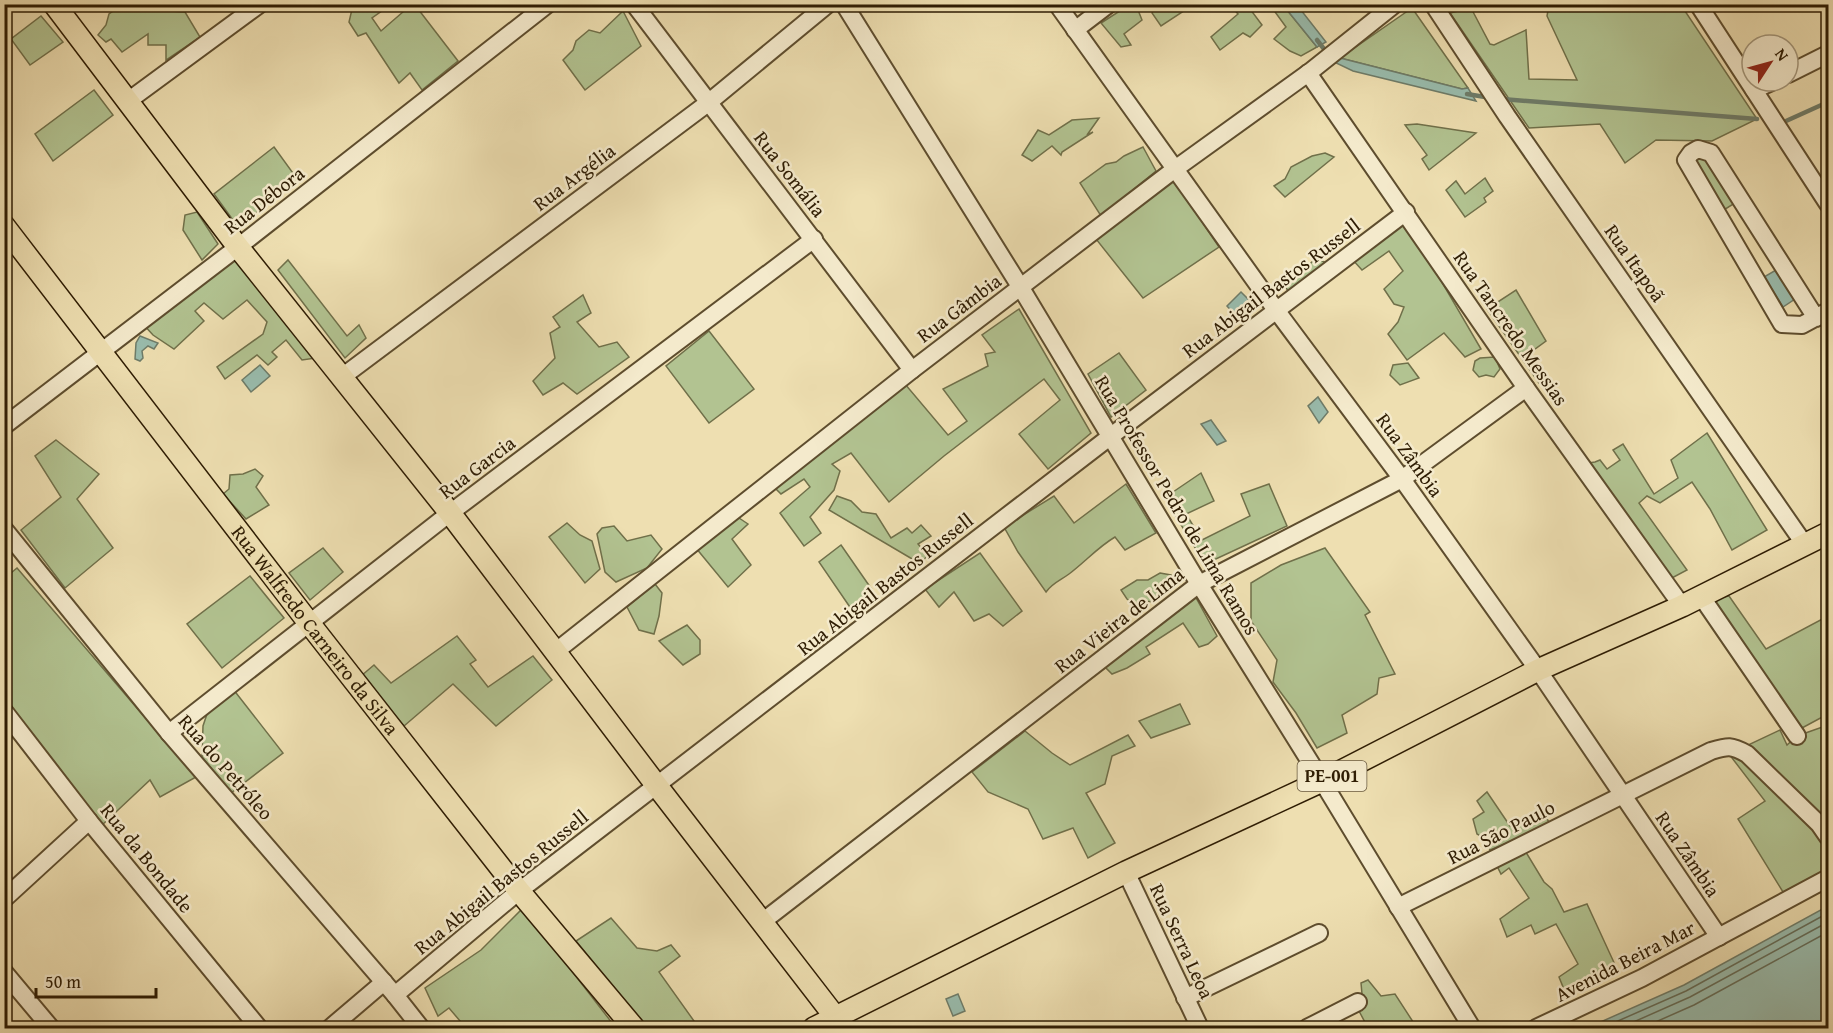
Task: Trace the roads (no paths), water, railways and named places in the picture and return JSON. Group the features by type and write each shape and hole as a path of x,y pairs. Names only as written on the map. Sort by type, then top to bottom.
{"main road":[{"path":"54,4 129,100 238,247 450,513 840,1023"},
{"name":"Rua Walfredo Carneiro da Silva","path":"4,226 309,624 519,891 634,1029"},
{"name":"PE-001","path":"814,1029 840,1023 1126,872 1322,781 1538,670 1682,606 1706,602 1828,534"}],"street":[{"path":"129,100 260,4"},
{"name":"Rua Débora","path":"4,426 238,247 548,4"},
{"name":"Rua Somália","path":"634,4 912,370"},
{"name":"Rua Argélia","path":"342,377 708,103 828,4"},
{"name":"Rua Professor Pedro de Lima Ramos","path":"844,4 1021,288 1198,584 1322,781 1472,1029"},
{"name":"Rua Zâmbia","path":"1057,4 1276,310 1402,478 1538,670 1719,937"},
{"path":"1075,30 1110,4"},
{"name":"Rua Gâmbia","path":"555,652 912,370 1175,169 1310,72 1395,4"},
{"name":"Rua Itapoã","path":"1433,4 1507,116 1805,545"},
{"path":"1698,4 1740,68"},
{"path":"1800,68 1828,54"},
{"name":"Rua Tancredo Messias","path":"1310,72 1526,388 1682,606"},
{"path":"1756,93 1828,204"},
{"path":"1698,149 1711,153 1822,315 1802,326 1782,324 1686,160 1691,153 1698,149"},
{"name":"Rua Abigail Bastos Russell","path":"330,1029 390,988 519,891 1406,212"},
{"name":"Rua Garcia","path":"169,733 450,513 814,239"},
{"name":"Rua Vieira de Lima","path":"762,922 1198,584 1402,478 1526,388"},
{"name":"Rua do Petróleo","path":"4,529 169,733 390,988 421,1029"},
{"path":"1706,602 1797,736"},
{"name":"Rua da Bondade","path":"4,711 89,821 259,1029"},
{"name":"Rua São Paulo","path":"1398,907 1711,751 1726,746 1735,747 1747,753 1824,831"},
{"path":"4,899 89,821"},
{"name":"Rua Serra Leoa","path":"1126,872 1200,1029"},
{"name":"Avenida Beira Mar","path":"1536,1029 1642,978 1828,878"},
{"path":"1185,998 1319,933"},
{"path":"4,972 51,1029"},
{"path":"1307,1029 1358,1002"}],"water":[{"path":"1283,5 1297,5 1326,42 1317,47"},
{"path":"1340,58 1462,89 1468,88 1476,101 1353,71 1334,62"},
{"path":"1776,270 1795,299 1783,307 1764,277"},
{"path":"1241,292 1251,302 1236,316 1227,306"},
{"path":"140,336 158,343 154,349 148,346 142,351 143,358 140,361 135,359 136,343"},
{"path":"260,365 270,376 251,392 242,380"},
{"path":"1318,397 1328,412 1319,423 1308,406"},
{"path":"1211,420 1226,441 1217,445 1201,424"},
{"path":"1828,906 1828,1028 1587,1028 1684,985"},
{"path":"958,994 965,1011 953,1016 946,999"}],"waterway":[{"path":"1317,40 1330,53"},
{"path":"1467,94 1491,98"},
{"path":"1502,99 1757,119"},
{"path":"1786,121 1828,102"}]}
